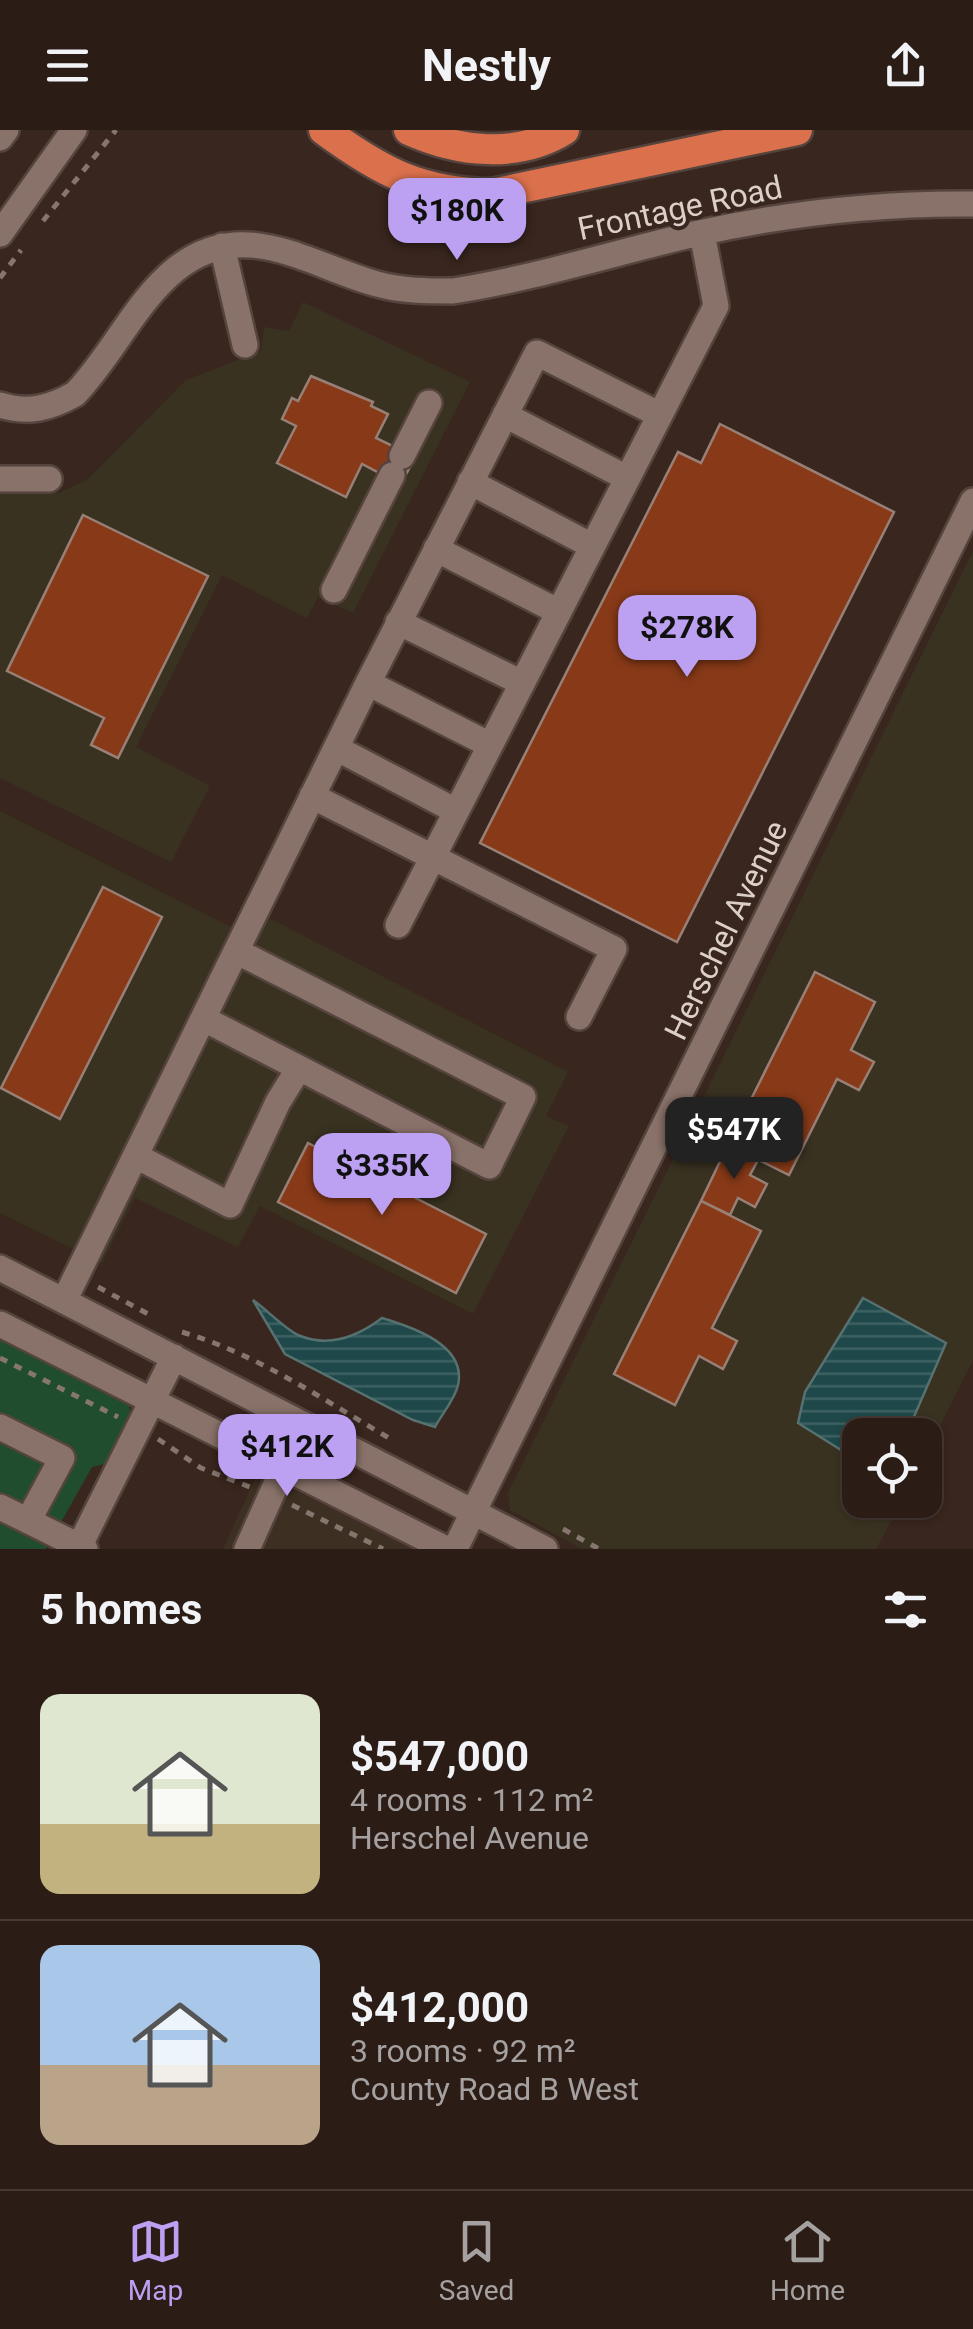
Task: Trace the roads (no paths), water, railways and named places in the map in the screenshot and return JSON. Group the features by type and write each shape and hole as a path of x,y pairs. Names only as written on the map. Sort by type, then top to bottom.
{"highway":[{"path":"324,130 392,176 458,194 492,194 798,130"},
{"path":"409,130 454,145 484,149 534,145 564,130"}],"street":[{"path":"0,138 6,130"},
{"path":"0,234 74,130"},
{"name":"Frontage Road","path":"0,405 35,410 74,394 175,270 222,246 250,243 277,247 382,286 453,291 702,233 864,208 973,204"},
{"path":"398,925 716,306 702,233"},
{"path":"222,246 245,345"},
{"path":"64,1301 398,622 537,353 660,415"},
{"path":"334,590 429,403"},
{"path":"505,415 628,478"},
{"path":"0,479 49,478"},
{"path":"470,482 592,546"},
{"name":"Herschel Avenue","path":"455,1549 973,501"},
{"path":"436,549 559,612"},
{"path":"398,622 522,683"},
{"path":"368,684 490,745"},
{"path":"336,748 456,811"},
{"path":"312,796 614,949 579,1018"},
{"path":"204,1019 489,1166 523,1097 238,952"},
{"path":"136,1156 230,1205 278,1102 299,1068"},
{"path":"0,1268 546,1549"},
{"path":"0,1324 446,1549"},
{"path":"0,1507 81,1548 174,1358"},
{"path":"247,1549 303,1424"},
{"path":"0,1427 62,1458 28,1521"}],"water":[{"path":"863,1298 946,1343 913,1418 842,1418 842,1451 798,1423 805,1392"},
{"path":"253,1300 293,1332 309,1339 342,1338 382,1318 422,1333 454,1359 459,1371 454,1396 435,1427 413,1420 285,1354"}]}
